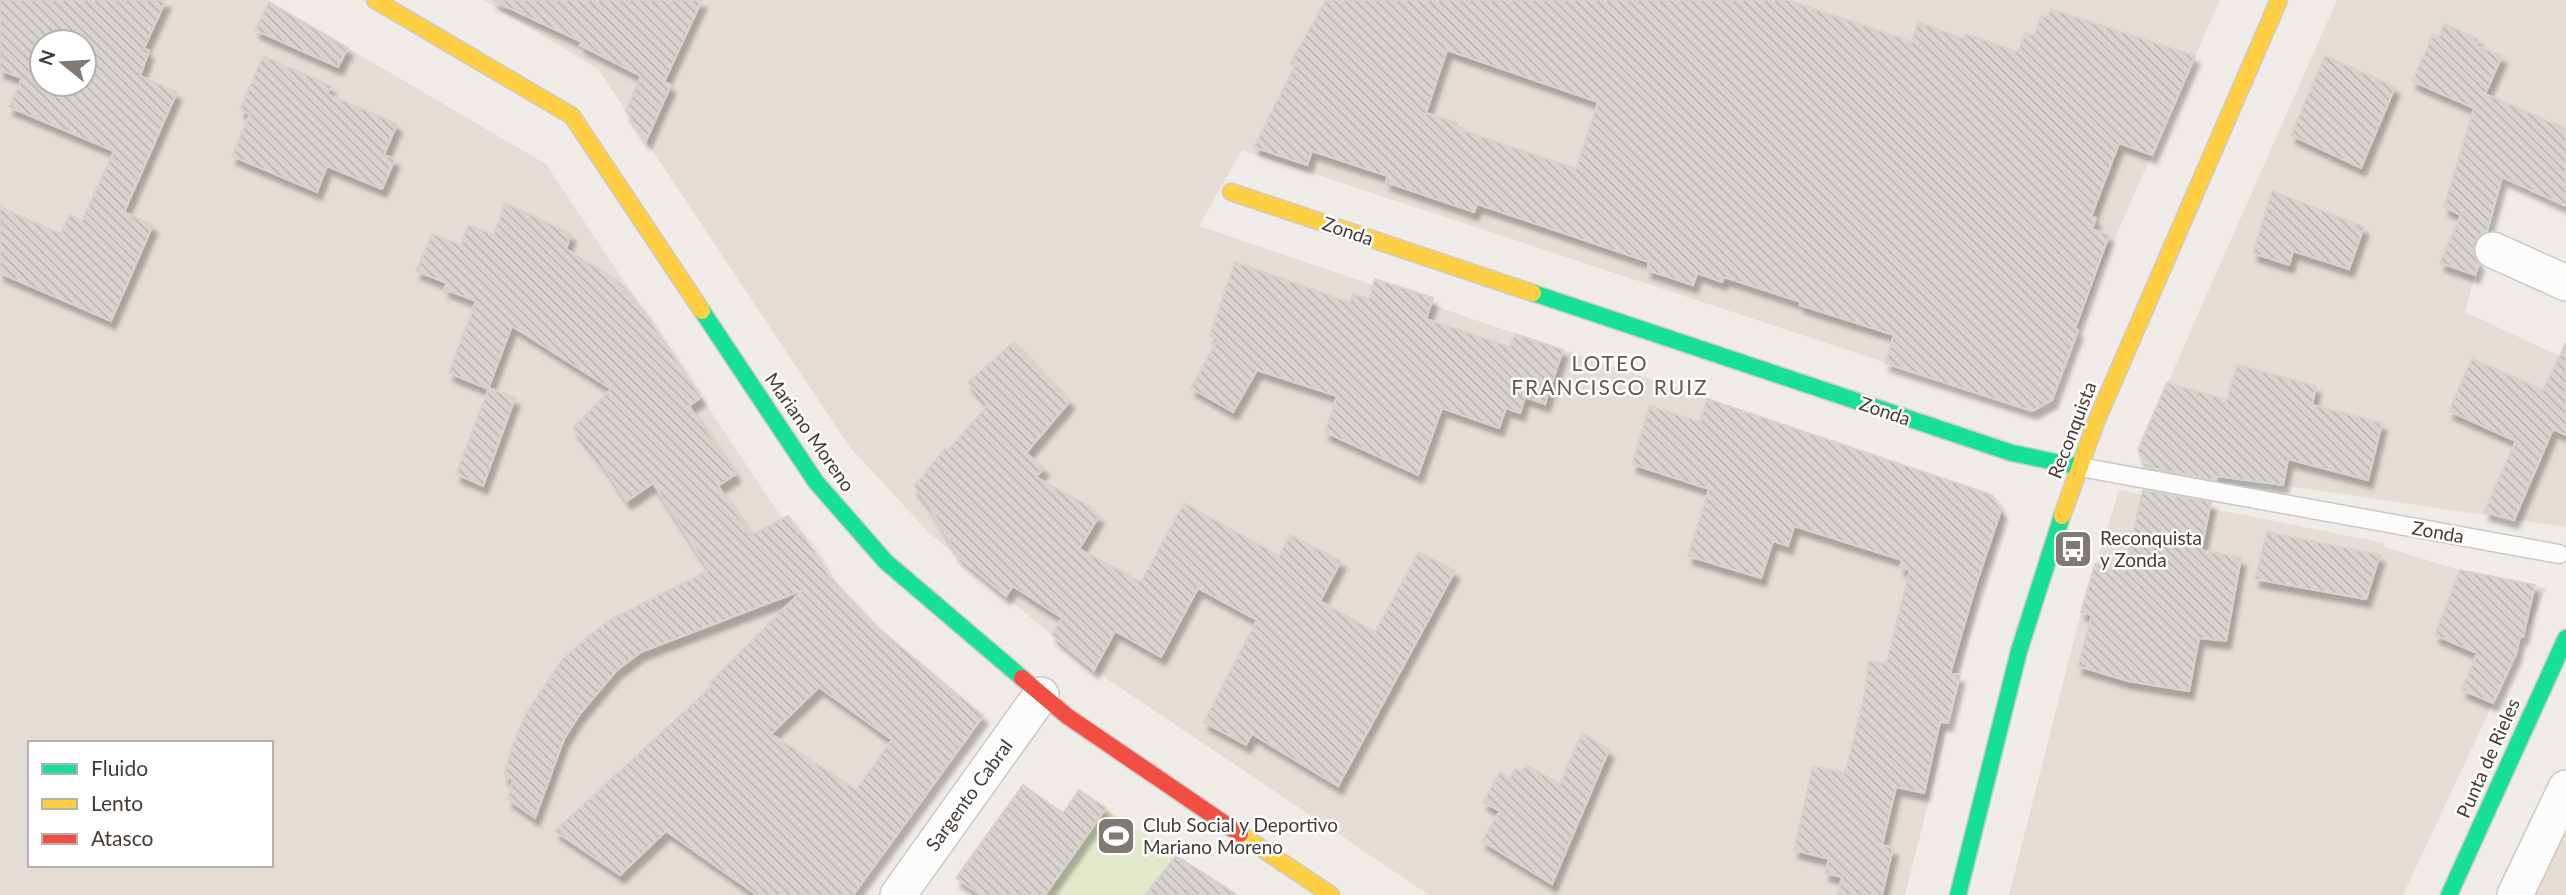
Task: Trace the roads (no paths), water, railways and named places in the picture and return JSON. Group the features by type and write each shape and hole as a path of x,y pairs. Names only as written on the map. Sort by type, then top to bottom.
{"street":[{"name":"Mariano Moreno","path":"375,0 572,117 816,482 886,562 1067,716 1325,893"},
{"name":"Reconquista","path":"1958,895 2019,651 2054,536 2096,422 2279,0"},
{"name":"Zonda","path":"1231,192 2012,453 2080,467"},
{"path":"2493,250 2566,283"},
{"name":"Punta de Rieles","path":"2449,895 2566,638"},
{"name":"Sargento Cabral","path":"898,895 1041,695"},
{"path":"2515,895 2566,788"}],"lane":[{"name":"Zonda","path":"2080,467 2559,554"}],"place":[{"name":"Reconquista y Zonda","path":"2073,549"},
{"name":"Club Social y Deportivo Mariano Moreno","path":"1116,836"}],"district":[{"name":"LOTEO FRANCISCO RUIZ","path":"1610,376"}]}
